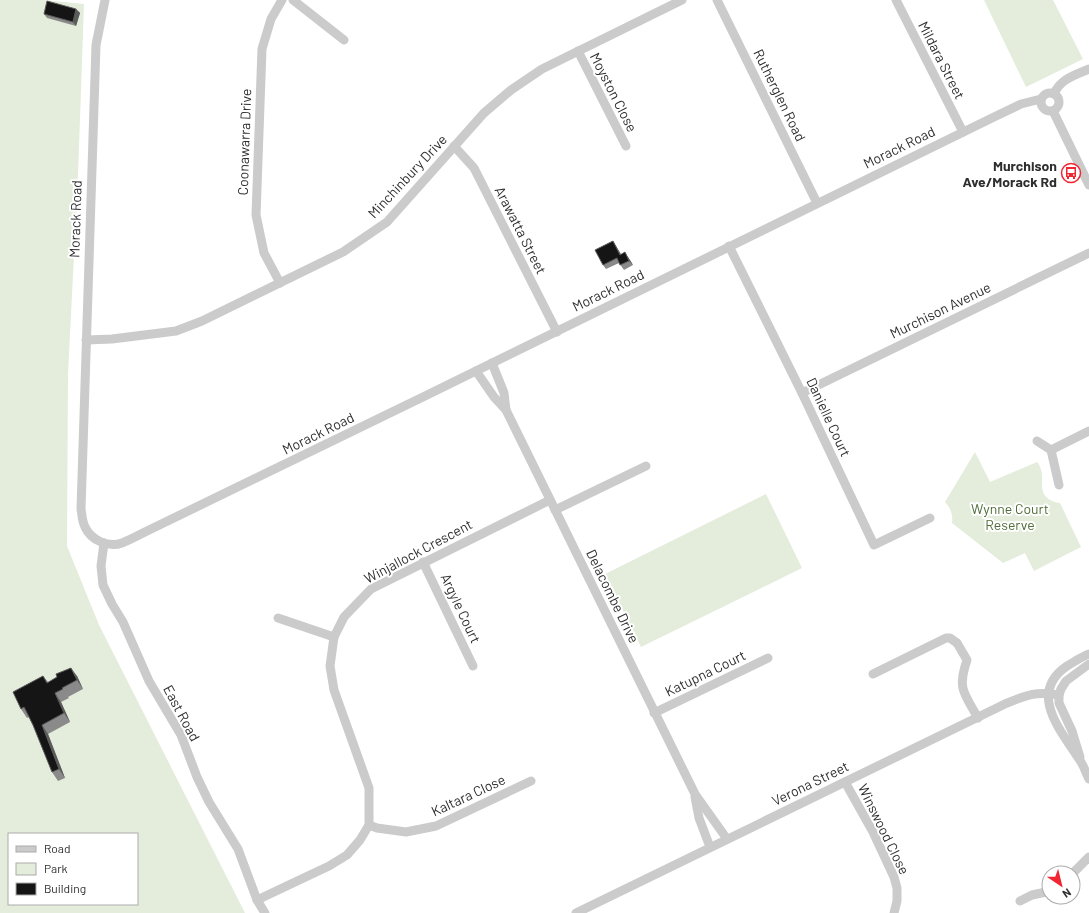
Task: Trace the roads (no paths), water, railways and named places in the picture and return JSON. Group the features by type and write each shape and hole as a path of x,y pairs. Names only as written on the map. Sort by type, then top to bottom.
{"street":[{"name":"Morack Road","path":"105,0 96,45 81,509 83,522 88,532 94,539 104,543 116,545 557,332 729,246 1021,104 1041,99"},
{"name":"Coonawarra Drive","path":"280,283 264,253 256,214 262,49 271,19 282,0"},
{"path":"293,0 344,40"},
{"name":"Minchinbury Drive","path":"86,340 112,339 176,330 202,321 343,252 387,222 484,113 510,90 542,69 682,0"},
{"name":"Rutherglen Road","path":"717,0 817,203"},
{"name":"Mildara Street","path":"896,0 963,132"},
{"name":"Moyston Close","path":"578,51 626,146"},
{"path":"1054,94 1056,88 1062,82 1089,69"},
{"path":"1048,93 1054,94 1058,98 1059,104 1053,111 1047,111 1042,108 1041,99 1048,93"},
{"path":"1053,111 1089,185"},
{"name":"Arawatta Street","path":"454,146 474,168 557,332"},
{"name":"Danielle Court","path":"729,246 802,392 874,545 930,518"},
{"name":"Murchison Avenue","path":"802,392 1089,253"},
{"name":"Delacombe Drive","path":"492,363 504,393 506,410"},
{"name":"Delacombe Drive","path":"476,371 494,397 506,410 695,794 727,839"},
{"path":"1051,450 1089,431"},
{"path":"1037,441 1051,450 1059,485"},
{"path":"556,510 646,466"},
{"name":"Winjallock Crescent","path":"369,825 369,788 334,690 330,666 334,637 344,617 371,589 550,500"},
{"name":"East Road","path":"104,543 101,566 103,585 123,622 149,681 181,735 197,777 209,802 238,849 258,900 265,913"},
{"name":"Argyle Court","path":"423,562 473,666"},
{"path":"278,618 334,637"},
{"path":"873,674 946,638 950,638 958,644 967,660 962,673 962,690 978,718"},
{"path":"1081,762 1070,747 1054,719 1048,703 1053,679 1059,672 1089,654"},
{"name":"Katupna Court","path":"654,713 768,658"},
{"path":"1089,664 1066,681 1059,695 1059,703 1074,737 1081,762 1089,779"},
{"name":"Verona Street","path":"576,913 1007,703 1032,693 1049,693 1059,695"},
{"name":"Kaltara Close","path":"369,825 377,828 406,832 436,826 531,781"},
{"name":"Winswood Close","path":"845,782 873,832 894,877 897,888 897,901 894,913"},
{"name":"Delacombe Drive","path":"695,794 699,818 710,847"},
{"path":"258,900 329,866 347,855 360,840 369,825"},
{"path":"1080,865 1089,857"},
{"path":"1020,901 1032,895 1041,893"}],"place":[{"name":"Murchison Ave/Morack Rd","path":"1071,173"}],"park label":[{"name":"Wynne Court Reserve","path":"1010,516"}]}
